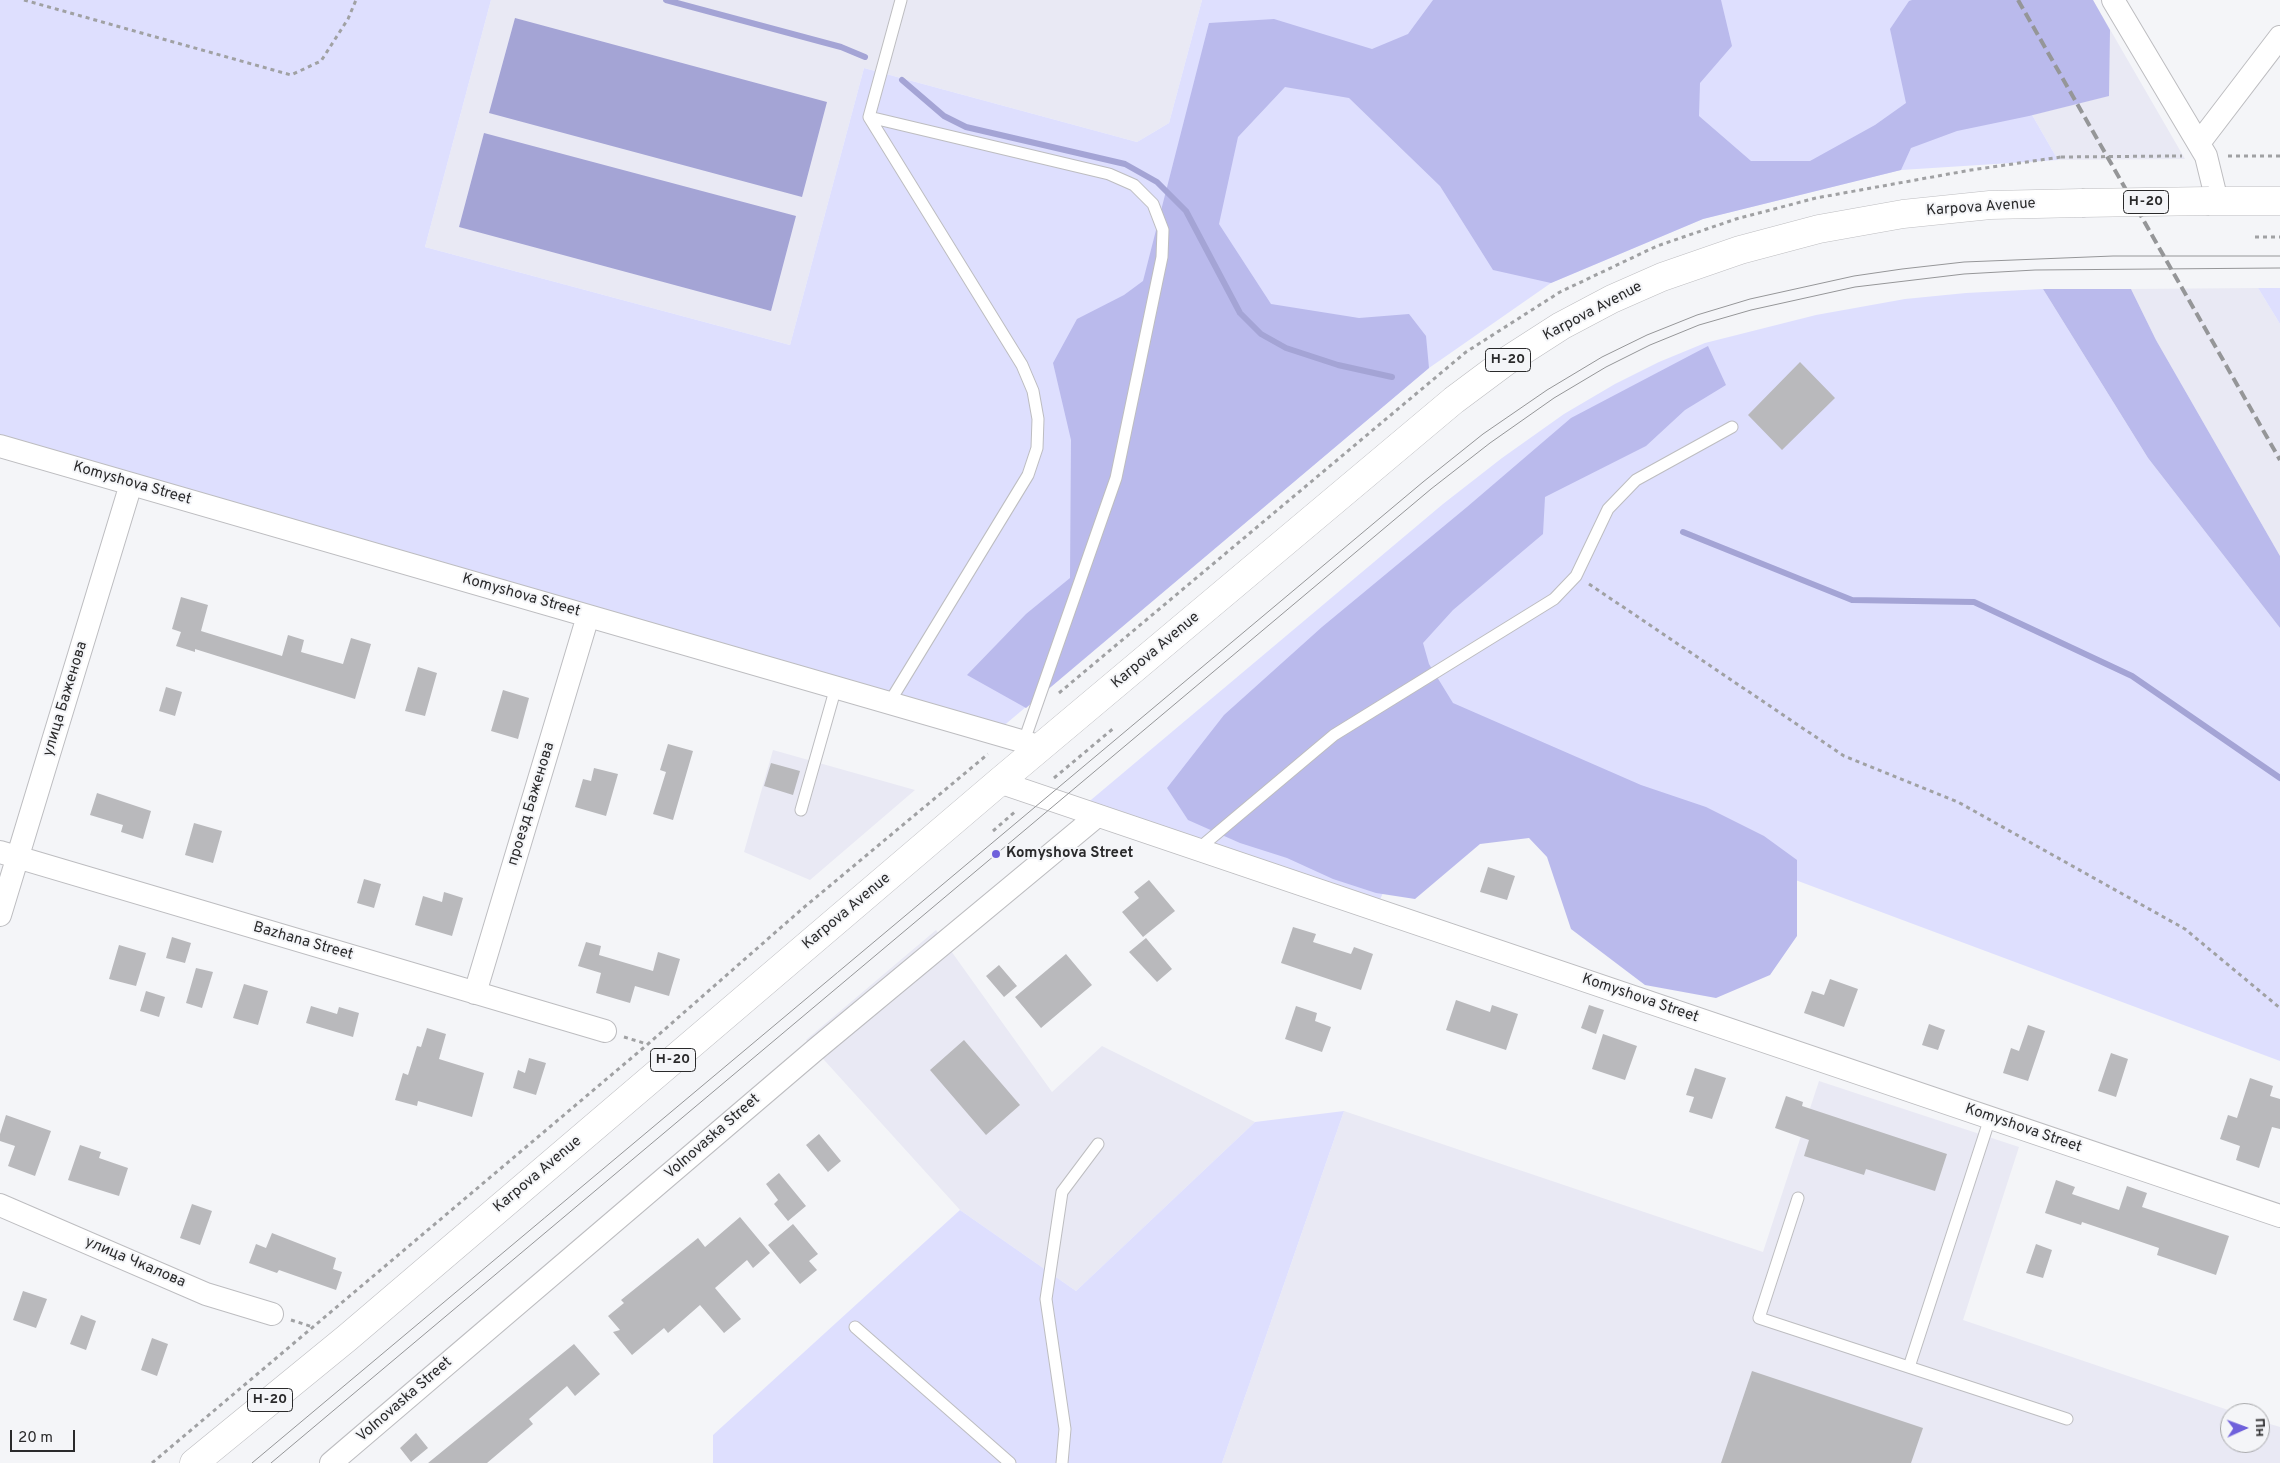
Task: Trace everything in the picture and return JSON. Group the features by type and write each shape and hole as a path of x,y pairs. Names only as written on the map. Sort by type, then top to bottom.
{"main road":[{"name":"Karpova Avenue","path":"194,1463 354,1331 999,782 1033,744 1454,400 1505,362 1553,331 1612,298 1662,277 1740,250 1819,230 1903,214 1990,205 2280,201"}],"street":[{"path":"2114,0 2203,150 2213,201"},
{"path":"2203,150 2280,37"},
{"name":"Komyshova Street","path":"0,446 1033,744"},
{"name":"улица Баженова","path":"0,915 9,855 131,484"},
{"name":"проезд Баженова","path":"475,993 588,616"},
{"name":"Komyshova Street","path":"999,782 2280,1216"},
{"name":"Volnovaska Street","path":"332,1463 815,1050 1098,816"},
{"name":"Bazhana Street","path":"9,855 605,1031"},
{"name":"улица Чкалова","path":"0,1205 206,1294 272,1314"}],"lane":[{"path":"890,702 1028,475 1037,448 1038,419 1033,391 1022,365 869,117 901,0"},
{"path":"869,117 1109,174 1134,185 1153,204 1163,230 1162,257 1116,478 1033,744"},
{"path":"1197,850 1334,735 1554,599 1576,576 1608,509 1636,480 1732,427"},
{"path":"802,810 836,687"},
{"path":"1909,1368 1990,1118"},
{"path":"1062,1463 1065,1429 1046,1299 1062,1192 1098,1144"},
{"path":"1798,1198 1759,1318 2066,1419"},
{"path":"855,1327 1010,1463"}],"path":[{"path":"24,0 291,75 321,61 348,19 356,0"},
{"path":"2203,150 2280,156"},
{"path":"2061,158 2172,156"},
{"path":"2255,237 2280,237"},
{"path":"1576,576 1844,756 1958,802 2185,928 2280,1008"},
{"path":"1048,784 1115,726"},
{"path":"993,831 1022,806"},
{"path":"152,1463 648,1044"}],"shaded area":[{"path":"0,0 491,0 425,247 790,345 864,68 1137,142 1169,123 1202,0 1966,0 2058,160 1901,170 1703,219 1551,283 1429,368 995,733 0,446"},
{"path":"491,0 1202,0 1169,123 1137,142 864,68 790,345 425,247"},
{"path":"1433,0 1721,0 1732,46 1700,83 1699,116 1751,161 1810,161 1875,125 1906,103 1890,29 1909,1 1912,0 2093,0 2110,30 2109,96 2029,116 1957,131 1911,148 1901,170 1703,219 1551,283 1493,270 1440,186 1349,98 1285,87 1238,137 1219,224 1271,304 1359,318 1409,314 1426,336 1429,368 1026,708 967,675 1026,614 1070,578 1071,440 1053,363 1077,319 1124,295 1143,281 1209,23 1274,19 1372,49 1408,34"},
{"path":"1966,0 2093,0 2185,159 2058,160"},
{"path":"515,18 827,102 802,197 489,113"},
{"path":"484,133 796,216 771,311 459,227"},
{"path":"2258,288 2280,324 2280,556 2156,340 2131,289"},
{"path":"2258,288 2280,288 2280,324"},
{"path":"2043,289 2148,458 2280,628 2280,1061 1450,751 1375,910 1079,810 1443,504 1502,458 1564,414 1615,384 1659,362 1705,343 1816,315 1905,299 1966,293"},
{"path":"2043,289 2131,289 2156,340 2280,556 2280,628 2148,458"},
{"path":"1708,346 1726,385 1685,410 1646,446 1545,497 1543,534 1453,610 1423,643 1429,664 1453,703 1641,785 1706,807 1764,836 1797,860 1797,936 1770,975 1716,998 1645,985 1571,929 1547,857 1529,838 1480,844 1415,899 1376,893 1333,879 1287,858 1240,843 1188,820 1167,788 1224,715 1322,627 1571,418"},
{"path":"773,750 915,790 810,880 744,852"},
{"path":"936,930 1052,1092 1102,1046 1255,1122 1076,1291 960,1210 806,1040"},
{"path":"1819,1081 2019,1147 1963,1320 2220,1407 2220,1453 2270,1453 2270,1424 2280,1427 2280,1463 1222,1463 1344,1111 1763,1252"},
{"path":"1344,1111 1222,1463 713,1463 713,1435 960,1210 1076,1291 1255,1122"}],"building":[{"path":"1800,362 1835,398 1782,450 1748,415"},
{"path":"181,597 208,605 201,631 282,656 288,635 304,640 301,652 343,664 351,638 371,644 355,699 195,649 195,652 176,646 181,632 172,629"},
{"path":"418,667 437,673 425,716 405,711"},
{"path":"166,687 182,692 175,716 159,711"},
{"path":"503,690 529,698 518,739 491,731"},
{"path":"668,744 693,751 673,820 653,814 666,772 660,770"},
{"path":"771,763 800,771 793,795 764,786"},
{"path":"594,768 618,774 606,816 575,807 583,779 591,781"},
{"path":"97,793 151,811 143,839 121,832 123,825 90,815"},
{"path":"194,823 222,831 213,863 185,855"},
{"path":"1488,867 1515,876 1507,900 1480,892"},
{"path":"364,879 381,884 374,908 357,903"},
{"path":"1149,880 1175,911 1143,937 1122,912 1139,898 1134,892"},
{"path":"444,892 463,898 452,936 415,925 423,896 442,902"},
{"path":"1293,927 1316,934 1313,942 1351,954 1354,947 1373,954 1361,990 1281,963"},
{"path":"172,937 191,943 185,963 166,958"},
{"path":"1146,938 1172,969 1157,982 1129,952"},
{"path":"586,942 601,946 599,955 653,971 658,952 680,959 669,996 635,986 630,1003 596,993 601,973 578,966"},
{"path":"119,945 146,953 136,986 109,979"},
{"path":"1066,954 1092,985 1041,1028 1015,997"},
{"path":"999,965 1017,986 1004,997 986,976"},
{"path":"196,968 213,972 202,1008 186,1003"},
{"path":"1830,979 1858,989 1844,1027 1804,1013 1812,991 1824,995"},
{"path":"244,984 268,991 258,1025 233,1018"},
{"path":"146,991 165,997 159,1017 140,1011"},
{"path":"1456,1000 1490,1012 1492,1005 1518,1014 1506,1050 1446,1030"},
{"path":"1589,1005 1604,1010 1596,1034 1581,1028"},
{"path":"311,1006 337,1014 339,1007 359,1013 353,1037 306,1023"},
{"path":"1296,1006 1317,1013 1315,1021 1331,1027 1322,1052 1285,1039"},
{"path":"1929,1024 1945,1030 1938,1050 1922,1045"},
{"path":"2028,1025 2045,1031 2028,1081 2003,1073 2011,1048 2019,1051"},
{"path":"427,1028 446,1034 439,1059 484,1073 472,1117 418,1101 417,1106 395,1100 403,1073 408,1075 417,1046 421,1047"},
{"path":"1603,1034 1637,1046 1625,1080 1592,1069"},
{"path":"964,1040 1020,1105 986,1135 930,1070"},
{"path":"2111,1053 2128,1059 2116,1097 2098,1091"},
{"path":"529,1058 546,1063 536,1095 513,1088 518,1070 525,1073"},
{"path":"1695,1068 1726,1078 1712,1119 1689,1112 1694,1097 1686,1095"},
{"path":"2250,1078 2273,1086 2270,1096 2280,1099 2280,1129 2272,1127 2259,1168 2236,1160 2240,1146 2220,1139 2228,1115 2237,1118"},
{"path":"1786,1096 1803,1102 1802,1106 1947,1154 1935,1191 1866,1169 1864,1175 1804,1156 1809,1140 1775,1128"},
{"path":"6,1115 51,1131 35,1176 8,1166 15,1146 0,1141 0,1134"},
{"path":"819,1134 841,1161 828,1172 806,1145"},
{"path":"80,1145 101,1152 99,1158 128,1168 119,1196 68,1180"},
{"path":"779,1173 806,1206 788,1221 774,1204 778,1200 766,1184"},
{"path":"2056,1180 2075,1187 2072,1194 2119,1210 2127,1186 2147,1193 2142,1207 2229,1236 2216,1275 2157,1255 2159,1248 2082,1222 2081,1225 2045,1213"},
{"path":"192,1204 212,1211 200,1245 180,1238"},
{"path":"740,1217 770,1253 753,1268 747,1260 715,1288 741,1319 724,1333 700,1305 668,1333 664,1328 632,1355 613,1332 620,1330 608,1316 624,1303 621,1300 698,1238 705,1247"},
{"path":"793,1224 818,1254 809,1261 817,1270 800,1284 768,1245"},
{"path":"272,1233 336,1258 333,1269 342,1272 336,1290 279,1270 277,1273 249,1263 256,1244 266,1248"},
{"path":"2036,1244 2052,1250 2043,1278 2026,1273"},
{"path":"23,1291 47,1299 36,1328 13,1320"},
{"path":"81,1315 96,1321 86,1350 70,1344"},
{"path":"152,1338 168,1344 157,1376 141,1370"},
{"path":"574,1344 600,1374 575,1396 567,1386 529,1419 533,1424 487,1463 428,1463"},
{"path":"1752,1371 1923,1428 1911,1463 1721,1463"},
{"path":"416,1433 428,1448 411,1462 400,1448"}],"waterway":[{"path":"666,0 841,47 865,57"},
{"path":"902,80 944,116 966,127 1125,164 1157,182 1186,211 1240,313 1261,334 1286,348 1338,365 1392,377"},
{"path":"1683,532 1852,600 1974,602 2132,676 2280,778"}],"tram line":[{"path":"252,1463 1423,482 1483,434 1547,390 1602,357 1647,335 1697,315 1750,299 1854,276 1964,262 2113,256 2280,256"},
{"path":"271,1463 1431,489 1490,443 1554,398 1606,367 1650,345 1699,325 1751,310 1855,287 1964,274 2035,270 2280,268"}],"railway":[{"path":"2018,0 2280,460"}],"place":[{"name":"Komyshova Street","path":"996,854"}]}
